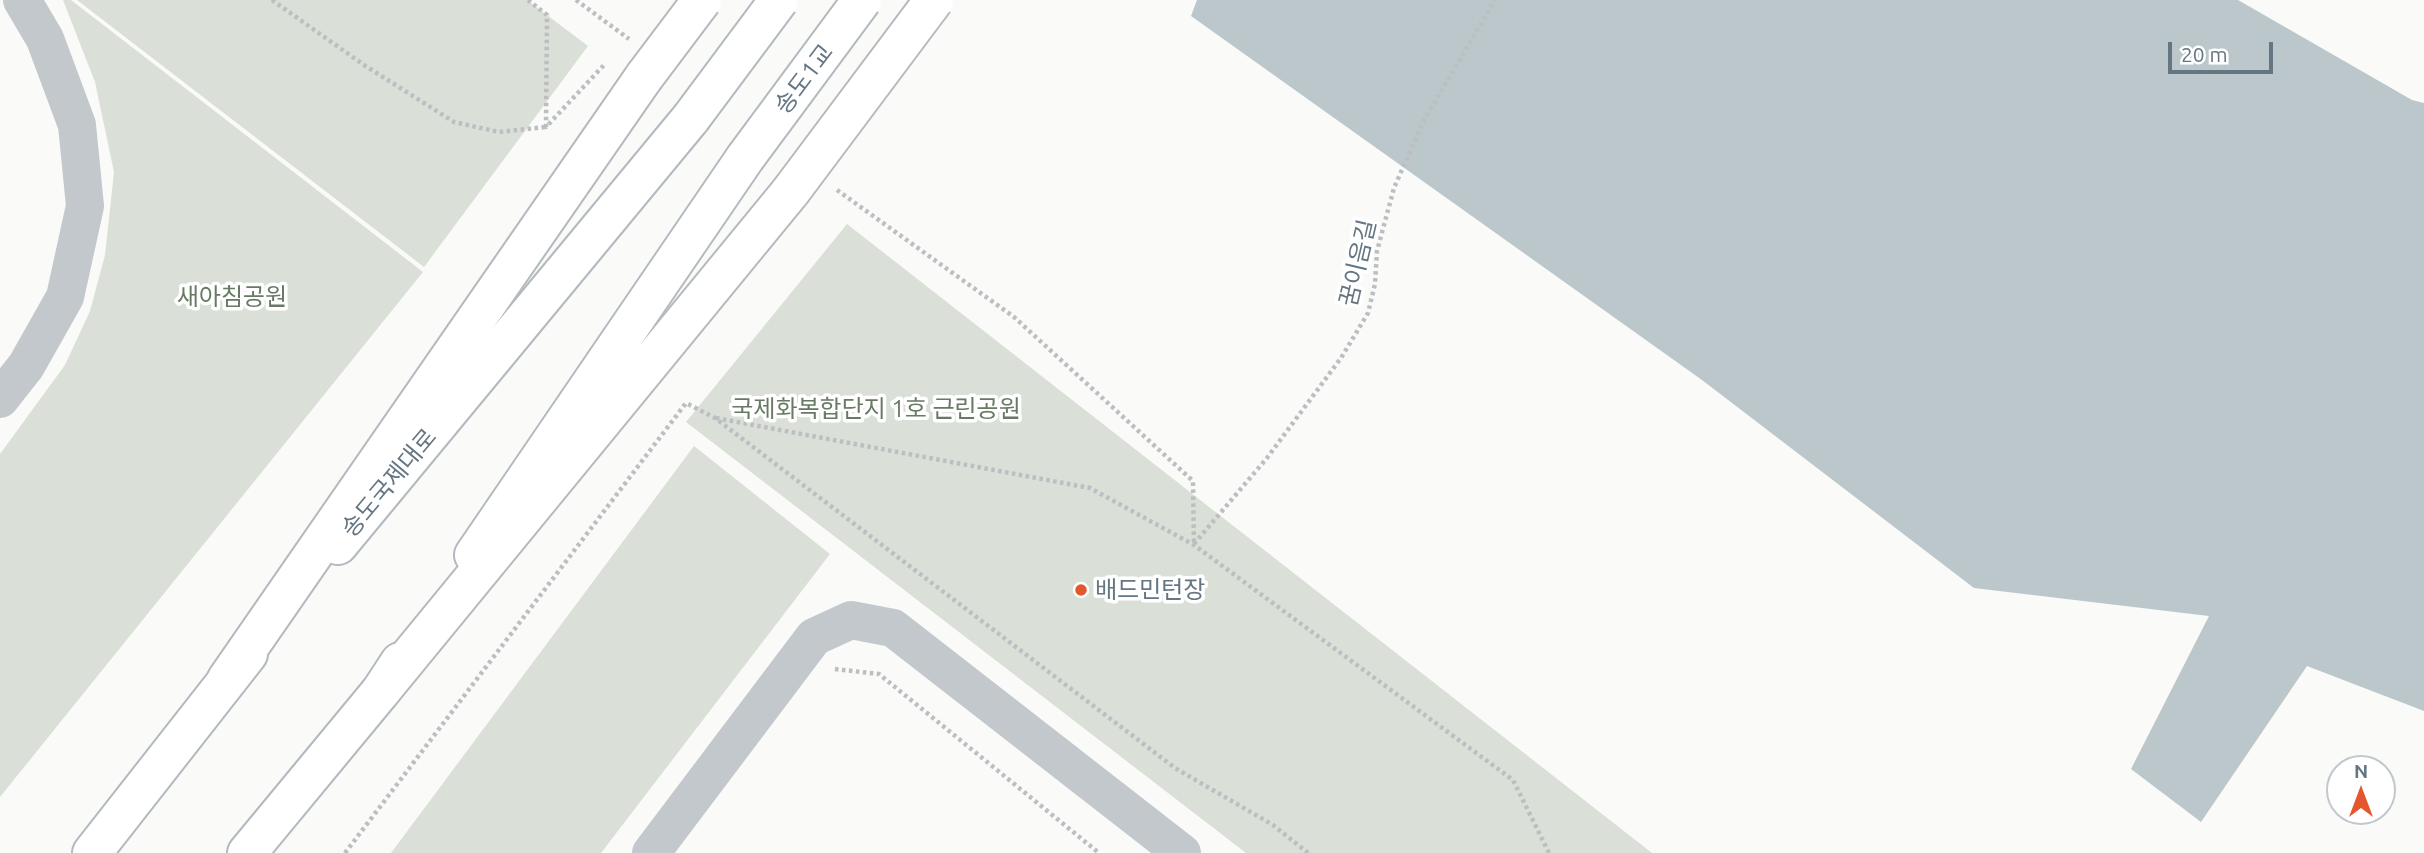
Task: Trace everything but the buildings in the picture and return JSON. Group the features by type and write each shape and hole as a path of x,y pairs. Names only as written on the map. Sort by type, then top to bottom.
{"main road":[{"path":"227,679 644,77 702,0"},
{"name":"송도국제대로","path":"92,853 227,679 691,118 779,0"},
{"name":"송도1교","path":"381,691 745,158 862,0"},
{"path":"247,853 791,191 934,0"}],"street":[{"path":"0,399 26,366 65,297 85,206 76,125 44,39 22,0"},
{"path":"651,853 814,636 851,620 893,628 1182,853"}],"path":[{"path":"272,0 363,65 454,122 499,132 546,127 606,64"},
{"path":"528,0 547,15 546,127"},
{"name":"꿈이음길","path":"1194,545 1267,458 1341,358 1368,313 1375,284 1377,251 1394,188 1423,122 1494,0"},
{"path":"899,234 1014,317 1194,481 1194,545"},
{"path":"345,853 686,403 715,418 1175,768 1273,825 1308,853"},
{"path":"715,418 1090,488 1194,545 1513,780 1549,853"},
{"path":"833,668 878,674 1099,853"}],"green space":[{"name":"새아침공원","path":"63,0 71,0 423,272 0,797 0,454 65,365 90,311 105,255 114,172 95,82"},
{"path":"77,0 527,0 588,46 424,267"},
{"name":"국제화복합단지 1호 근린공원","path":"847,224 1652,853 1246,853 686,422"},
{"path":"694,446 830,554 601,853 391,853"}],"shaded area":[{"path":"1197,0 2238,0 2412,100 2424,103 2424,711 2307,666 2201,822 2131,769 2209,616 1974,588 1702,380 1191,16"}],"place":[{"name":"배드민턴장","path":"1081,590"}]}
